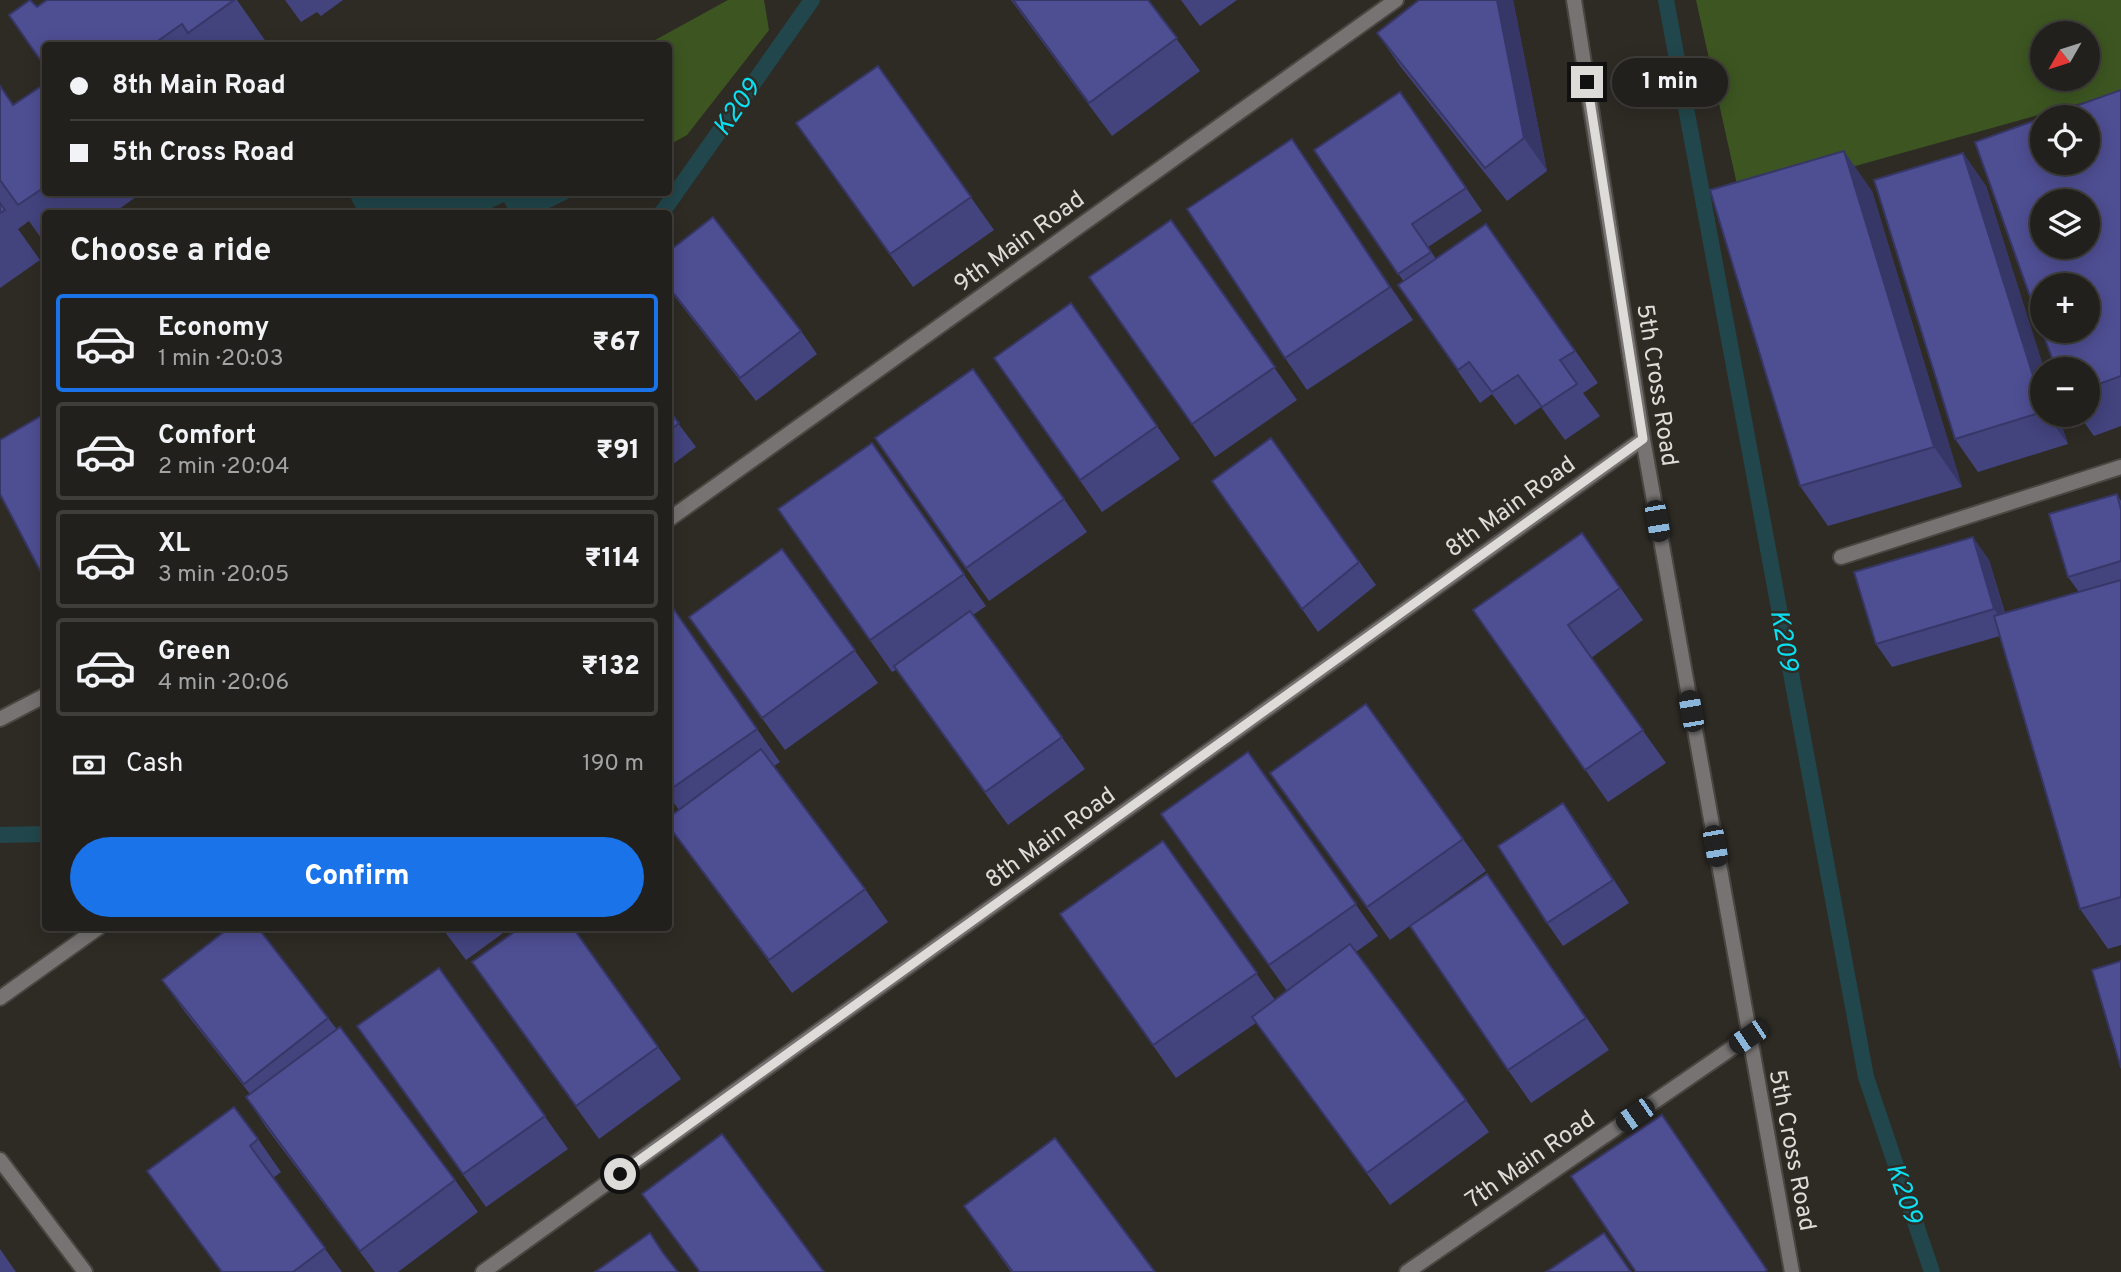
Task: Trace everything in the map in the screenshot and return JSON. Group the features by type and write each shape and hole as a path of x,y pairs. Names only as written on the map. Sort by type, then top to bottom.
{"street":[{"name":"9th Main Road","path":"672,517 1396,0"},
{"name":"5th Cross Road","path":"1574,0 1643,439 1792,1272"},
{"name":"8th Main Road","path":"483,1272 1643,439"},
{"path":"1841,557 2121,467"},
{"path":"0,719 42,697"},
{"path":"0,998 94,931"},
{"name":"7th Main Road","path":"1408,1272 1748,1037"},
{"path":"0,1160 85,1272"}],"green space":[{"path":"728,0 764,0 769,30 687,135 672,143 672,42 651,42"},
{"path":"1696,0 2121,0 2121,92 2074,105 2030,105 2030,117 1740,198"}],"water":[{"path":"356,196 574,196 545,210 508,210 504,202 487,210 357,210 351,199"}],"building":[{"path":"30,0 37,7 47,0 234,0 188,33 182,24 156,42 42,42 42,62 9,15"},
{"path":"1013,0 1148,0 1177,38 1089,103"},
{"path":"1419,0 1497,0 1524,138 1485,168 1377,33"},
{"path":"878,66 971,197 890,254 796,123"},
{"path":"0,86 13,105 42,86 42,189 18,205 0,180"},
{"path":"2121,90 2121,376 2100,384 2100,357 2052,357 2046,343 2100,343 2100,273 2030,273 2030,296 1975,142 2030,122 2030,175 2100,175 2100,105 2079,105"},
{"path":"1400,92 1466,188 1412,224 1431,252 1398,274 1314,150"},
{"path":"1292,139 1390,287 1285,358 1187,209"},
{"path":"1844,151 1934,447 1800,486 1710,190"},
{"path":"1963,153 2030,366 2030,416 1955,439 1874,180"},
{"path":"713,217 801,331 740,378 672,291 672,249"},
{"path":"1171,220 1275,367 1192,424 1089,277"},
{"path":"1486,224 1575,351 1560,360 1577,384 1542,407 1518,375 1492,392 1469,362 1458,370 1398,285"},
{"path":"1071,303 1157,426 1080,480 994,358"},
{"path":"973,369 1064,499 966,568 875,438"},
{"path":"42,415 42,574 0,494 0,440"},
{"path":"672,415 679,423 672,429"},
{"path":"1271,438 1359,562 1302,609 1212,481"},
{"path":"872,443 964,574 870,640 778,509"},
{"path":"2117,494 2121,510 2121,561 2068,577 2049,514"},
{"path":"1582,533 1620,588 1568,625 1643,730 1585,770 1473,610"},
{"path":"1973,537 1994,609 1876,644 1854,572"},
{"path":"782,549 855,650 762,718 689,617"},
{"path":"2121,580 2121,897 2080,909 1994,616"},
{"path":"672,607 757,729 672,788"},
{"path":"970,611 1062,737 985,792 894,666"},
{"path":"1366,704 1463,839 1367,907 1270,773"},
{"path":"761,749 865,889 769,960 672,830 672,815"},
{"path":"1248,752 1356,904 1269,965 1161,814"},
{"path":"1563,803 1613,880 1547,923 1498,846"},
{"path":"1163,841 1257,973 1153,1045 1060,914"},
{"path":"1487,874 1586,1018 1508,1070 1410,926"},
{"path":"225,931 260,931 328,1018 244,1084 162,980"},
{"path":"516,931 575,931 658,1047 576,1106 472,962"},
{"path":"1350,944 1466,1100 1367,1173 1252,1017"},
{"path":"2121,961 2121,1068 2092,970"},
{"path":"439,968 545,1116 463,1174 357,1026"},
{"path":"340,1027 455,1180 360,1251 246,1097"},
{"path":"234,1107 258,1139 250,1146 325,1248 293,1272 222,1272 147,1171"},
{"path":"1662,1115 1767,1270 1764,1272 1636,1272 1571,1176"},
{"path":"722,1134 824,1272 700,1272 642,1194"},
{"path":"1055,1138 1155,1272 1013,1272 964,1206"},
{"path":"650,1233 678,1272 595,1272"},
{"path":"1604,1233 1631,1272 1546,1272"}],"waterway":[{"name":"K209","path":"664,210 812,0"},
{"name":"K209","path":"1666,0 1866,1077 1932,1272"},
{"name":"K209","path":"0,835 42,834"}],"route":[{"path":"620,1174 1643,439 1587,82"}]}
